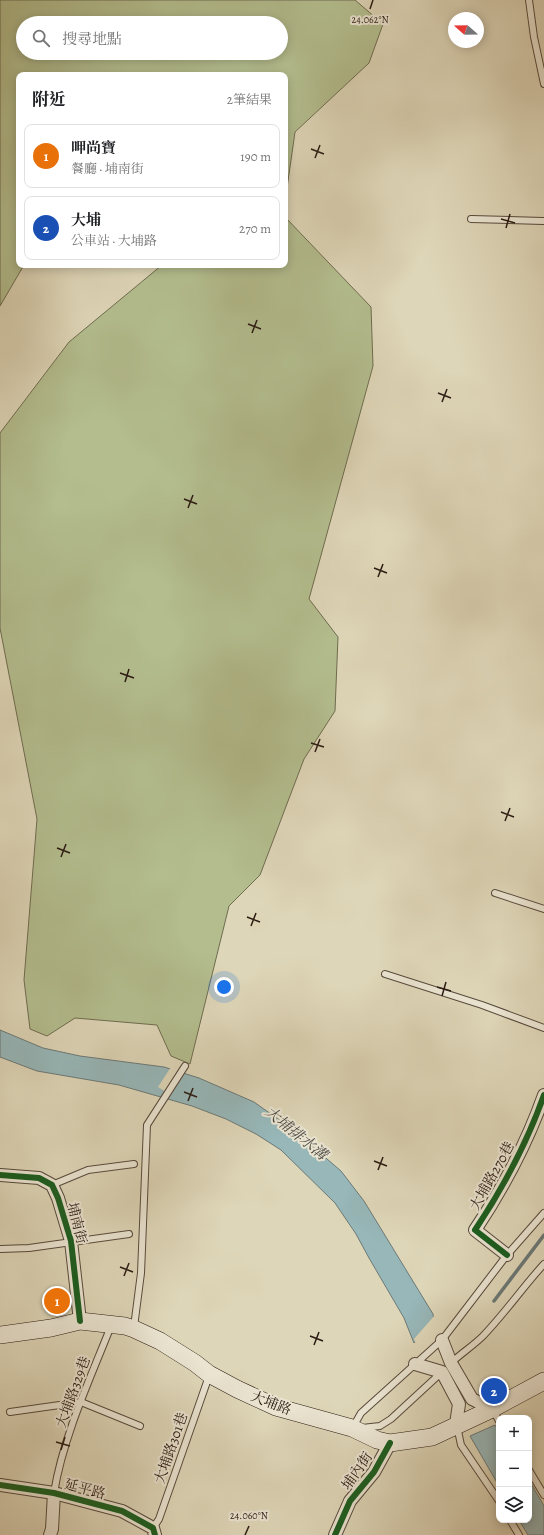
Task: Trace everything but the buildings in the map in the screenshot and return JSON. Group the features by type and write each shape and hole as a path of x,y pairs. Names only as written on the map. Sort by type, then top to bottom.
{"main road":[{"name":"大埔路","path":"0,1335 50,1328 80,1321 111,1324 134,1329 160,1341 196,1363 209,1374 276,1407 352,1428 377,1440 390,1443 432,1437 456,1424 496,1415 544,1381"}],"street":[{"name":"大埔路270巷","path":"507,1255 475,1230 510,1173 536,1118 544,1095"},
{"path":"0,1174 39,1178 52,1185"},
{"name":"埔南街","path":"52,1185 58,1198 71,1241 80,1321"},
{"path":"442,1340 446,1368 459,1404 456,1424"},
{"path":"415,1364 446,1368 472,1399 496,1415"},
{"name":"埔內街","path":"335,1535 350,1501 374,1472 390,1443"},
{"name":"延平路","path":"0,1485 54,1493 122,1511 154,1531"},
{"path":"50,1535 52,1529 54,1493"}],"lane":[{"path":"529,0 534,37 544,84"},
{"path":"471,219 544,221"},
{"path":"495,893 544,909"},
{"path":"384,974 482,1005 544,1028"},
{"path":"134,1329 141,1273 147,1125 185,1066"},
{"path":"52,1185 88,1170 134,1164"},
{"path":"352,1428 361,1413 442,1340 507,1255 544,1213"},
{"path":"0,1249 30,1248 129,1234"},
{"path":"352,1428 380,1426 392,1419 482,1336 508,1309 531,1278 544,1264"},
{"name":"大埔路329巷","path":"54,1493 58,1472 81,1402 111,1324"},
{"name":"大埔路301巷","path":"154,1531 209,1374"},
{"path":"10,1412 81,1402 140,1426"},
{"path":"456,1424 461,1445 496,1496"},
{"path":"532,1475 544,1495"},
{"path":"512,1523 519,1535"}],"green space":[{"path":"0,0 355,0 383,24 369,63 295,132 288,181 288,72 16,72 16,268 22,268 0,306"},
{"path":"288,220 371,307 373,366 309,599 338,637 335,711 304,759 260,875 229,906 190,1064 171,1056 157,1025 75,1018 47,1036 30,1029 24,980 37,819 0,628 0,433 69,342 158,268 288,268"}],"water":[{"name":"大埔排水溝","path":"0,1030 43,1048 80,1056 164,1067 199,1078 254,1102 292,1129 341,1171 364,1201 433,1314 434,1322 414,1343 404,1318 356,1234 335,1203 281,1150 256,1134 226,1119 192,1106 119,1085 37,1071 0,1057"},
{"path":"495,1425 496,1426 496,1481 470,1436"},
{"path":"532,1485 544,1506 544,1535 528,1535 521,1523 532,1523"}],"pier":[{"path":"171,1067 180,1070 166,1092 158,1087"},
{"path":"435,1315 436,1323 416,1344 414,1339"}],"waterway":[{"path":"494,1301 544,1235"}],"cycle path":[{"path":"507,1255 475,1230 514,1165 544,1095"},
{"path":"0,1175 39,1178 52,1185 58,1198 71,1241 80,1321"},
{"path":"335,1535 350,1501 374,1472 390,1443"},
{"path":"0,1485 54,1493 122,1511 153,1528 155,1535"}],"place":[{"name":"呷尚寶","path":"57,1301"},
{"name":"大埔","path":"494,1391"}]}
